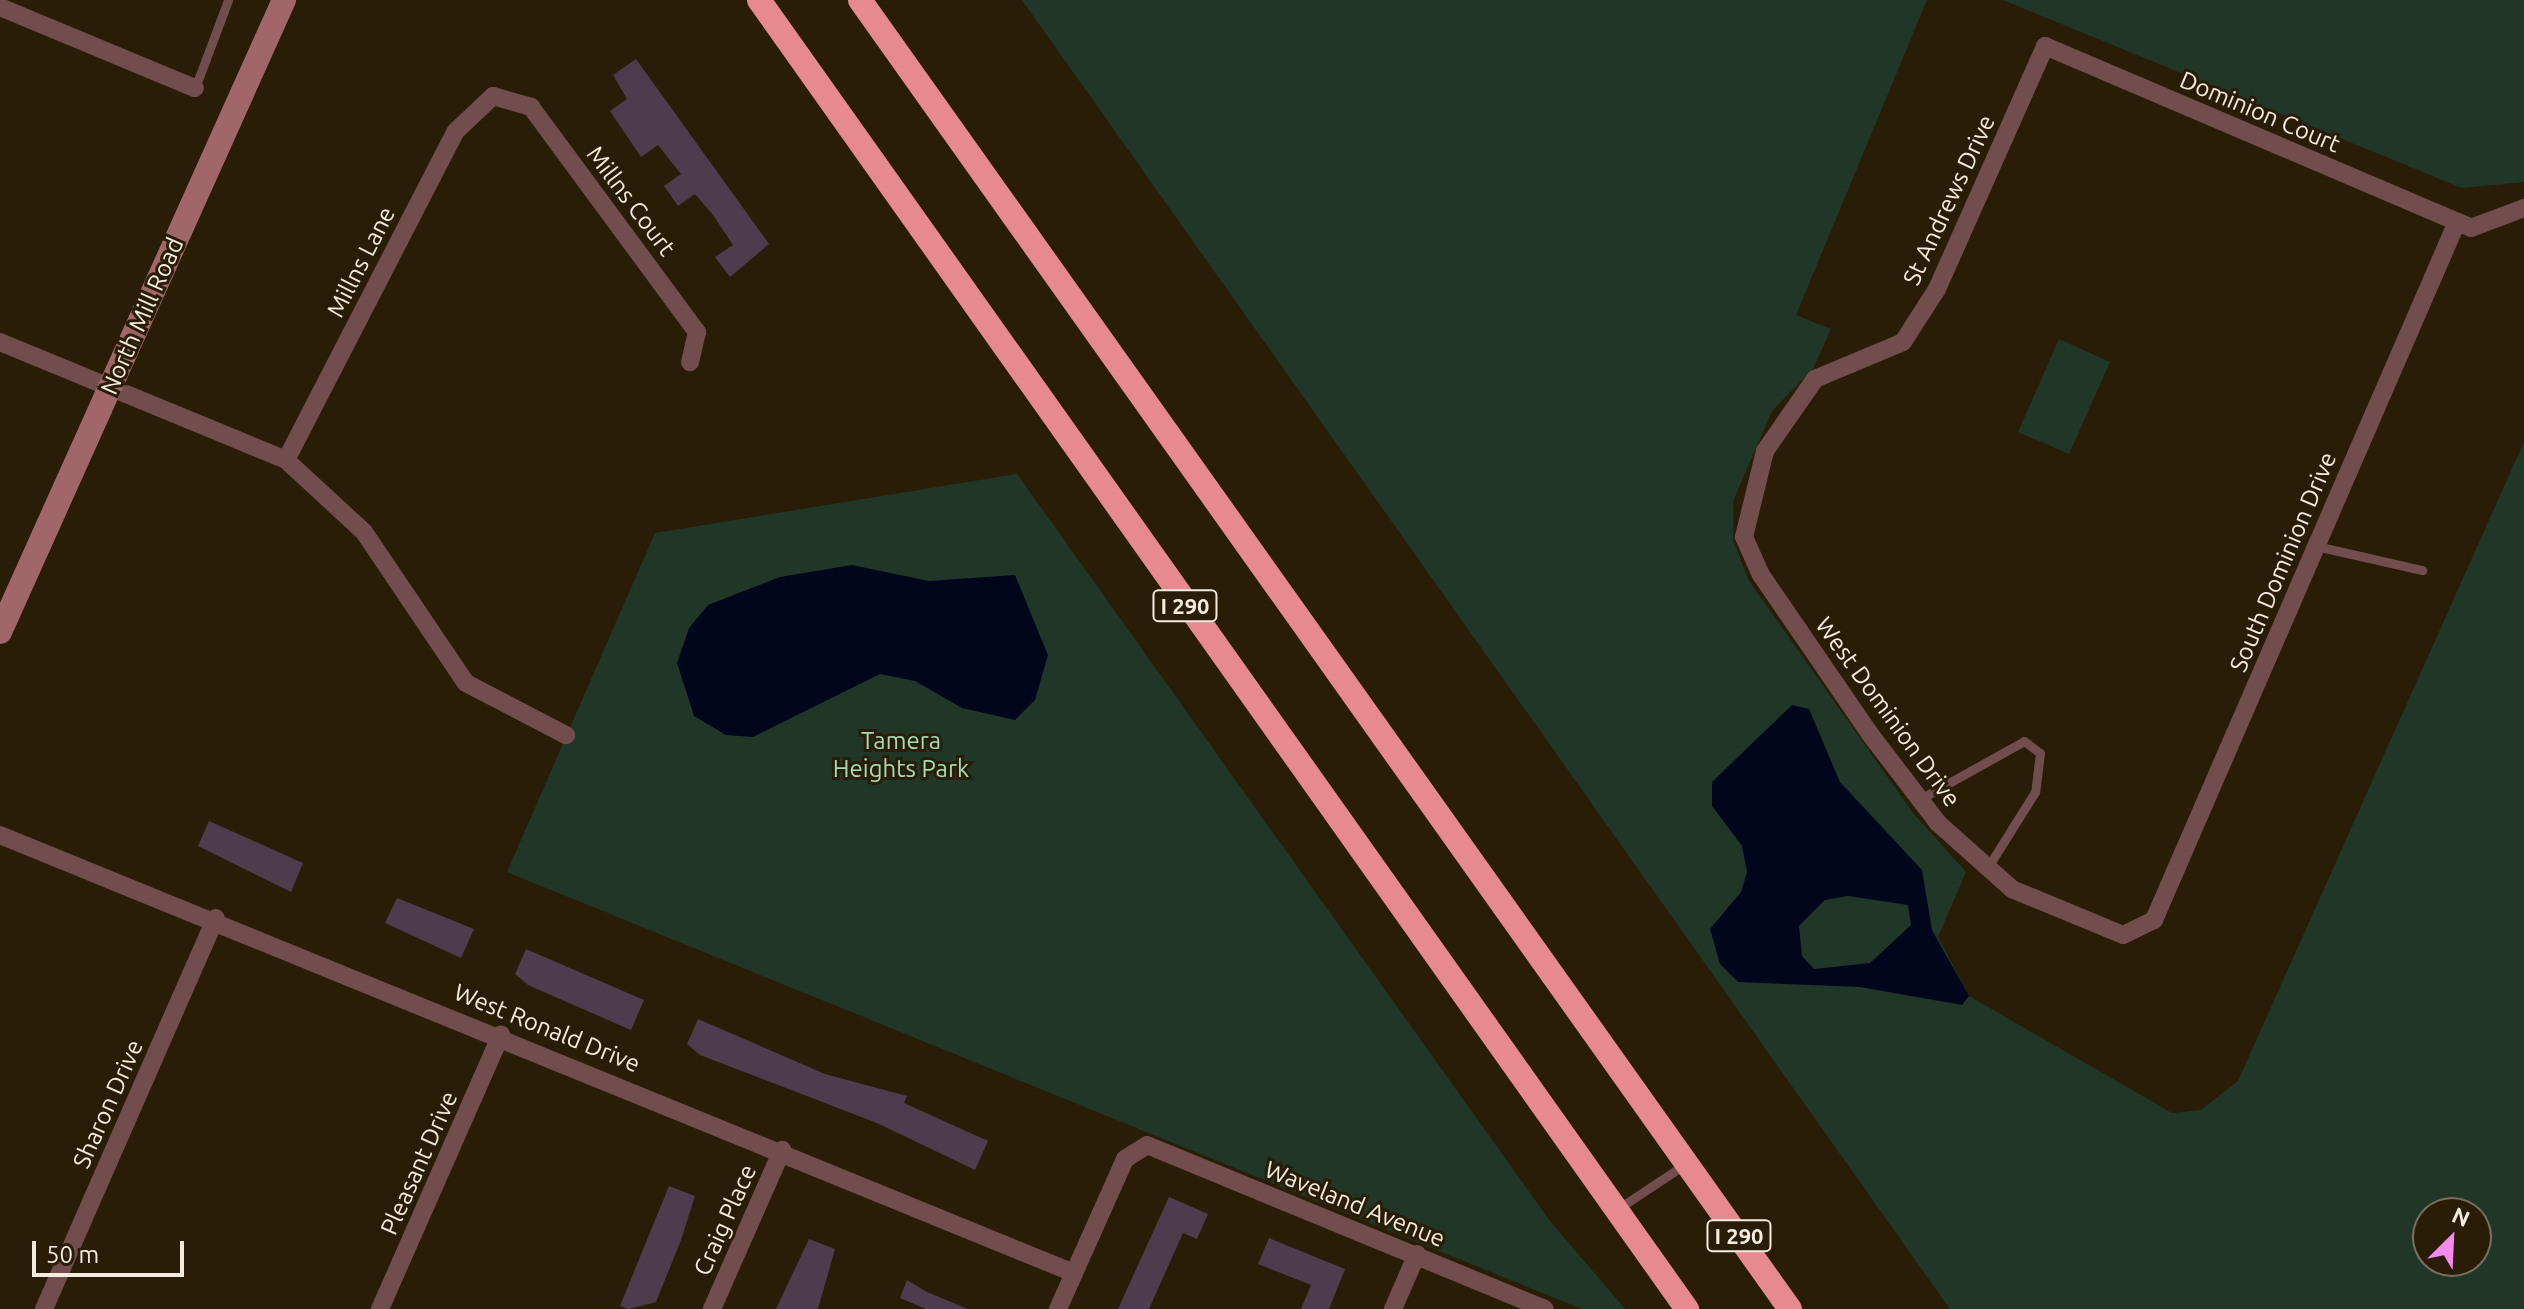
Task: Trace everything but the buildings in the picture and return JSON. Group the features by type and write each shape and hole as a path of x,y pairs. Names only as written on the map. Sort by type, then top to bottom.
{"highway":[{"name":"I 290","path":"759,0 1687,1309"},
{"name":"I 290","path":"860,0 1790,1309"}],"street":[{"name":"North Mill Road","path":"0,632 284,0"},
{"path":"0,7 195,88"},
{"name":"Dominion Court","path":"2045,46 2464,225"},
{"name":"St Andrews Drive","path":"1744,537 1765,451 1815,379 1903,342 1937,289 2045,46"},
{"name":"Millns Court","path":"493,96 531,107 697,332 690,362"},
{"name":"Millns Lane","path":"286,460 456,131 493,96"},
{"path":"2464,225 2524,208"},
{"name":"South Dominion Drive","path":"2154,920 2316,546 2464,225"},
{"path":"0,342 286,460 364,532 466,683 566,735"},
{"name":"West Dominion Drive","path":"1744,537 1761,575 1920,799 1988,868 2012,889 2123,935 2154,920"},
{"name":"West Ronald Drive","path":"0,835 216,918 1074,1273"},
{"name":"Sharon Drive","path":"44,1309 216,918"},
{"name":"Pleasant Drive","path":"380,1309 501,1035"},
{"name":"Waveland Avenue","path":"1074,1273 1125,1159 1147,1145 1545,1309"},
{"name":"Craig Place","path":"712,1309 782,1150"},
{"path":"1393,1309 1417,1254"},
{"path":"1058,1309 1074,1273"}],"lane":[{"path":"195,88 228,0"},
{"path":"2316,546 2422,570"},
{"path":"1920,799 2024,741 2040,753 2035,792 1988,868"},
{"path":"1616,1210 1687,1163"}],"green space":[{"path":"1022,0 1927,0 1796,315 1831,329 1813,369 1772,411 1733,501 1733,540 1749,581 1913,813 1966,872 1938,937 1969,996 2172,1113 2201,1110 2238,1081 2524,442 2524,1309 1950,1309"},
{"path":"2003,0 2524,0 2524,182 2462,188"},
{"path":"2059,339 2110,362 2069,454 2018,432"},
{"name":"Tamera Heights Park","path":"1017,474 1550,1221 1625,1309 1582,1309 507,872 655,533"}],"water":[{"path":"852,565 929,581 1015,575 1048,655 1035,700 1015,720 962,708 915,681 880,674 753,737 726,735 694,716 677,663 689,628 708,605 780,577"},
{"path":"1792,705 1809,709 1840,782 1922,870 1932,930 1969,996 1962,1005 1860,987 1738,982 1720,964 1710,929 1741,892 1747,872 1742,846 1712,806 1712,782","holes":["1848,896 1908,905 1911,925 1870,963 1814,969 1802,956 1799,926 1825,900"]}]}
